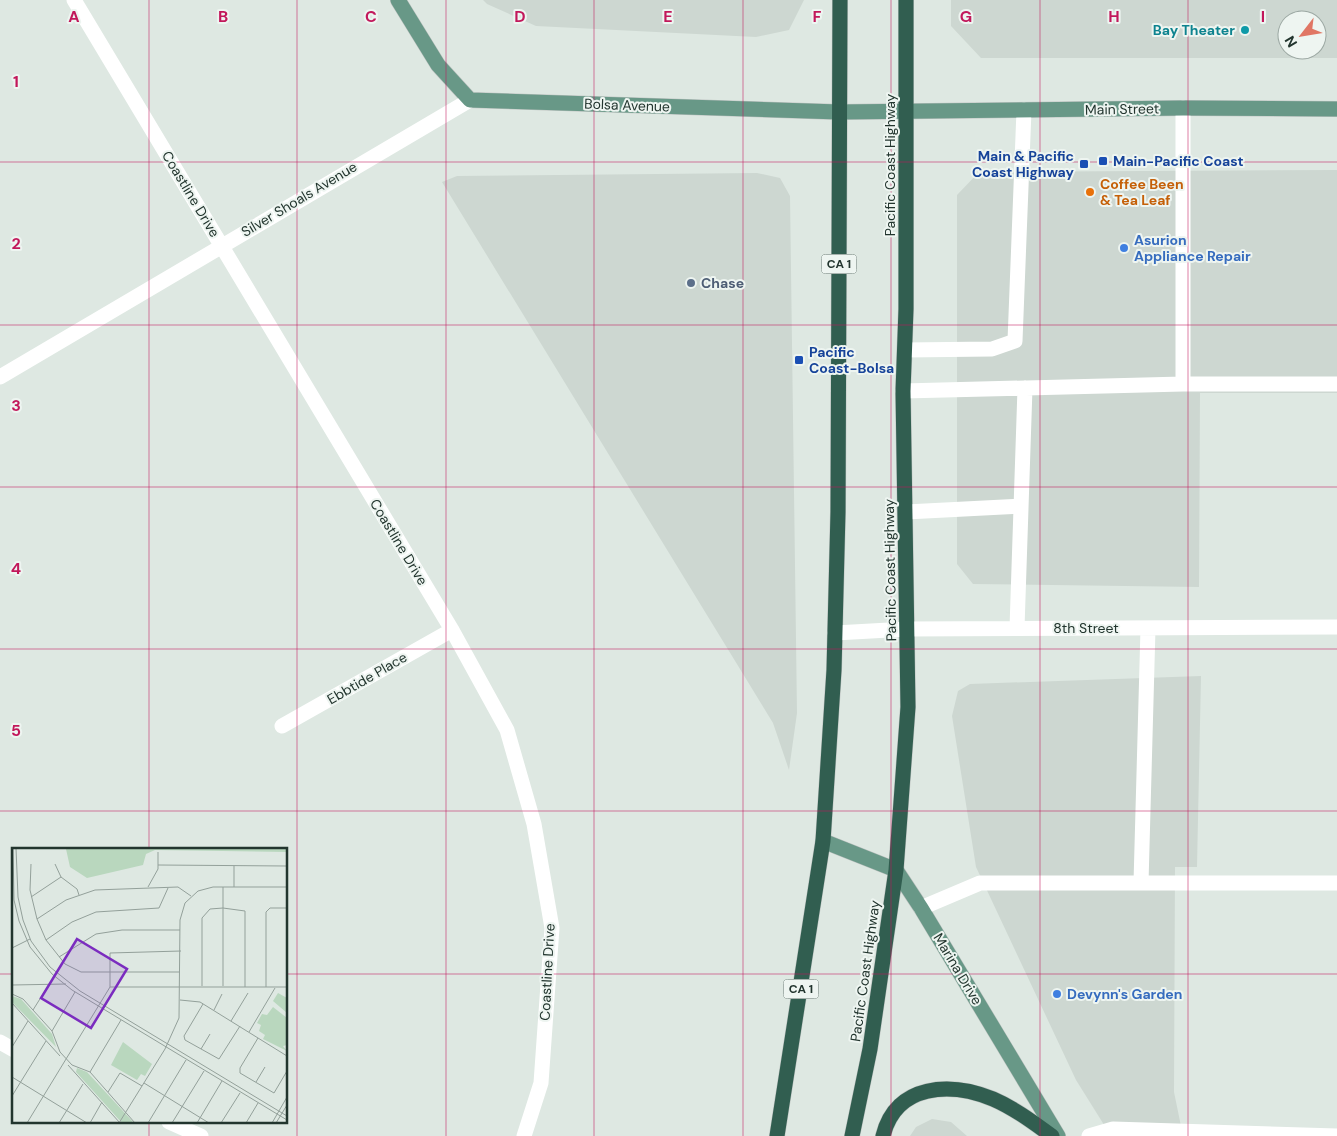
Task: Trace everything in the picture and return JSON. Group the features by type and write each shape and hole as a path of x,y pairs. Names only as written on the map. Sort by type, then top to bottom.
{"highway":[{"name":"CA 1","path":"778,1136 823,841 835,633 838,512 840,0"},
{"name":"Pacific Coast Highway","path":"852,1136 870,1049 896,870 908,707 904,391 906,0"},
{"path":"882,1136 891,1114 901,1104 916,1094 936,1089 962,1090 994,1099 1052,1136"}],"main road":[{"path":"398,0 438,65 470,100"},
{"name":"Bolsa Avenue","path":"470,100 839,112 906,111"},
{"name":"Main Street","path":"906,111 1183,108 1337,109"},
{"path":"823,841 896,870"},
{"name":"Marina Drive","path":"896,870 921,908 1058,1136"}],"street":[{"name":"Coastline Drive","path":"74,0 452,630 507,730 534,824 552,928 541,1083 524,1136"},
{"name":"Silver Shoals Avenue","path":"0,376 470,100"},
{"path":"1183,108 1183,384"},
{"path":"905,350 992,350 1015,342 1024,110"},
{"path":"904,391 1183,384 1337,384"},
{"path":"1017,628 1025,388"},
{"path":"906,512 1021,506"},
{"name":"8th Street","path":"835,633 907,629 1337,627"},
{"path":"1141,883 1148,628"},
{"name":"Ebbtide Place","path":"282,726 452,630"},
{"path":"921,908 980,883 1337,883"},
{"path":"0,1042 12,1049"},
{"path":"174,1124 201,1136"},
{"path":"1088,1136 1113,1129 1337,1136"}],"shaded area":[{"path":"483,0 804,0 789,30 756,37 536,26 487,4"},
{"path":"951,0 1337,0 1337,58 1327,58 1327,10 1277,10 1277,58 981,58 951,26"},
{"path":"1337,170 1337,393 1200,393 1199,587 973,584 957,564 957,195 979,172"},
{"path":"757,173 780,178 790,196 797,713 789,770 773,723 442,182 457,176"},
{"path":"1201,676 1197,867 1175,867 1174,1092 1183,1136 1111,1136 1076,1080 976,867 952,716 958,691 970,684"},
{"path":"932,1119 951,1122 967,1136 910,1136 916,1127"}],"place":[{"name":"Bay Theater","path":"1245,30"},
{"name":"Main-Pacific Coast","path":"1103,161"},
{"name":"Main & Pacific Coast Highway","path":"1084,164"},
{"name":"Coffee Been & Tea Leaf","path":"1090,192"},
{"name":"Asurion Appliance Repair","path":"1124,248"},
{"name":"Chase","path":"691,283"},
{"name":"Pacific Coast-Bolsa","path":"799,360"},
{"name":"Devynn's Garden","path":"1057,994"}]}
